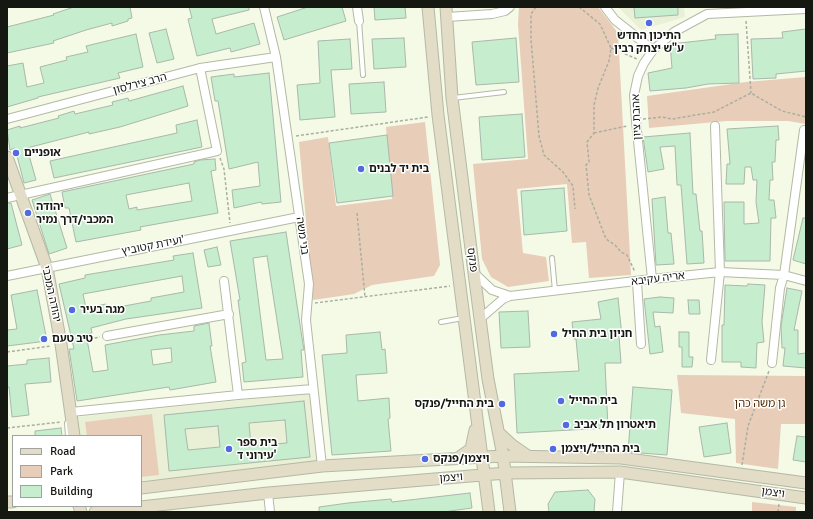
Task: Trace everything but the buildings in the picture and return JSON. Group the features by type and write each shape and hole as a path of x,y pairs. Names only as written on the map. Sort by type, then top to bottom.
{"street":[{"name":"בני משה","path":"264,7 276,57 308,284 306,320 322,466"},
{"path":"357,7 359,21"},
{"name":"פנקס","path":"428,7 438,115 489,512"},
{"path":"446,12 492,14 505,11 510,7"},
{"path":"605,7 615,20 653,50"},
{"name":"אהבת ציון","path":"652,280 634,94 638,76 644,62 653,50 674,32 707,14 745,10 806,9"},
{"name":"פנקס","path":"446,12 452,98 474,273 488,379 506,473 510,512"},
{"name":"הרב צירלסון","path":"7,120 200,68 276,57"},
{"path":"7,198 217,151 200,68"},
{"path":"711,360 720,272 715,126"},
{"path":"772,363 780,288 784,275 804,130"},
{"name":"יהודה המכבי","path":"7,157 44,268 61,344 69,417 74,435"},
{"name":"ועידת קטוביץ'","path":"7,276 299,217"},
{"name":"אריה עקיבא","path":"474,273 492,290 510,296 556,292 720,272 784,275 806,281"},
{"path":"224,282 238,394"},
{"path":"637,282 641,344"},
{"path":"481,318 510,296"},
{"path":"107,336 229,314"},
{"path":"69,417 238,394 314,389"},
{"path":"458,459 471,449 476,418"},
{"path":"499,433 512,445 529,456"},
{"name":"ויצמן","path":"142,488 322,466 503,456 621,458 806,483"},
{"path":"617,512 620,472"},
{"name":"ויצמן","path":"142,507 268,493 506,473 620,472 806,498"},
{"path":"268,493 270,512"},
{"name":"ויצמן","path":"95,512 141,507"}],"lane":[{"path":"359,21 363,75"},
{"path":"452,98 504,92"},
{"name":"יהודה המכבי","path":"7,168 20,195"},
{"path":"552,258 556,292"},
{"path":"440,322 464,318"},
{"name":"יהודה המכבי","path":"68,435 69,417"}],"path":[{"path":"536,7 531,14 531,39 539,136 544,155 563,172 573,186 575,209"},
{"path":"579,7 600,24 611,48 609,61 598,88 594,104 594,133 587,142 589,162 586,165 589,195 606,239 615,245 621,252 627,255 633,265"},
{"path":"745,10 751,93"},
{"path":"611,48 644,62"},
{"path":"751,93 782,111 806,117"},
{"path":"636,120 662,117 672,119 714,112 751,93"},
{"path":"287,138 438,115"},
{"path":"594,133 625,127"},
{"path":"217,151 224,169 231,231"},
{"path":"357,213 365,297"},
{"path":"307,304 459,285"},
{"path":"741,474 748,426 772,363"},
{"path":"7,428 69,417"}],"shaded area":[{"name":"התיכון החדש ע\"ש יצחק רבין","path":"618,7 684,7 685,17 641,30"},
{"name":"בית ספר עירוני ד'","path":"310,393 318,463 142,481 142,435 79,435 77,417"}],"green space":[{"path":"519,7 598,7 618,33 631,275 589,278 586,242 572,243 567,184 517,189 523,253 546,257 549,281 508,287 491,277 482,259 473,164 528,159 518,24"},
{"path":"806,77 806,124 788,121 727,121 649,128 647,96 746,82"},
{"path":"425,122 440,265 434,276 372,285 354,294 313,300 299,142 328,137 336,206 392,199 386,127"},
{"name":"גן משה כהן","path":"677,375 806,376 806,424 781,424 778,469 736,463 735,419 681,413"},
{"path":"152,414 159,475 142,477 142,435 87,435 85,422"},
{"path":"752,502 796,507 796,512 752,512"}],"place":[{"name":"התיכון החדש ע\"ש יצחק רבין","path":"649,23"},
{"name":"אופניים","path":"16,153"},
{"name":"בית יד לבנים","path":"361,169"},
{"name":"יהודה המכבי/דרך נמיר","path":"28,213"},
{"name":"מגה בעיר","path":"72,310"},
{"name":"חניון בית החיל","path":"554,334"},
{"name":"טיב טעם","path":"44,339"},
{"name":"בית החייל","path":"561,401"},
{"name":"בית החייל/פנקס","path":"502,404"},
{"name":"תיאטרון תל אביב","path":"566,425"},
{"name":"בית ספר עירוני ד'","path":"229,449"},
{"name":"בית החייל/ויצמן","path":"553,449"},
{"name":"ויצמן/פנקס","path":"425,459"}]}
